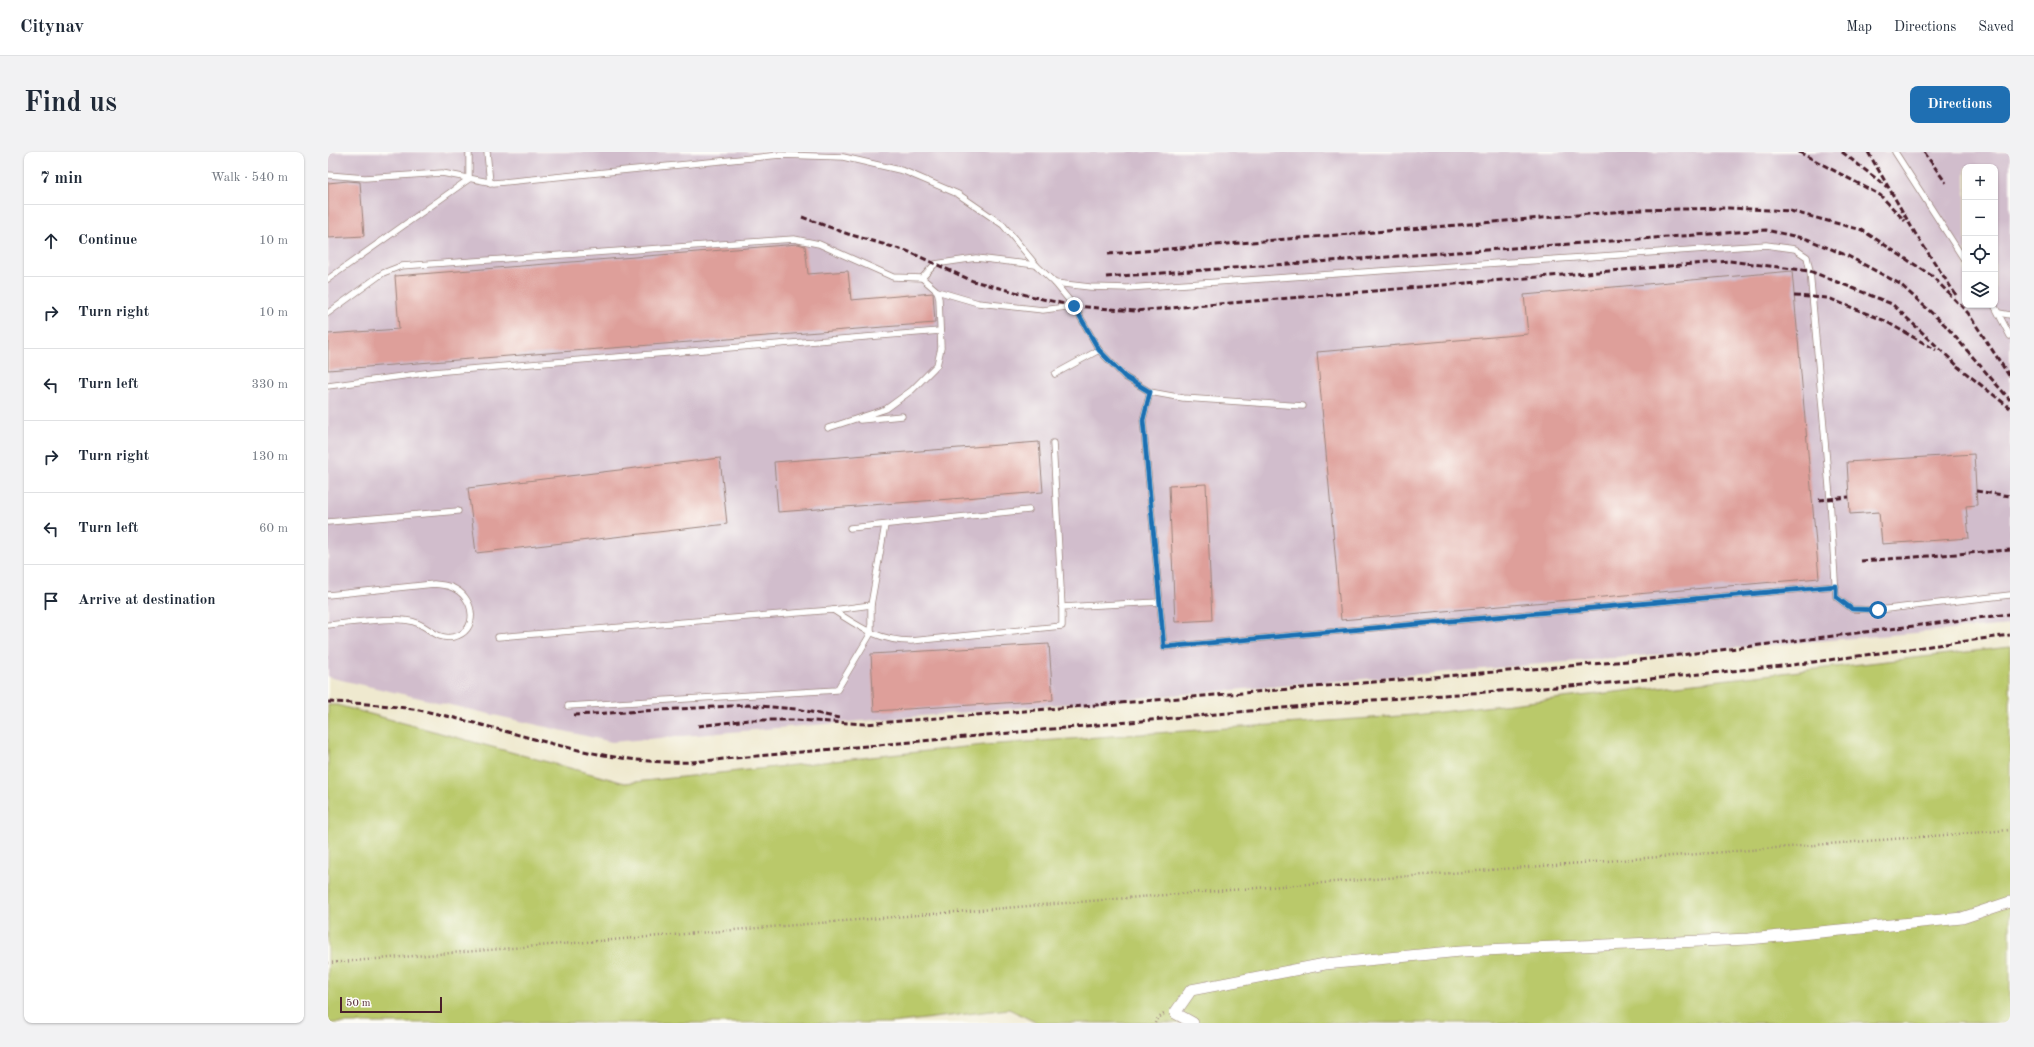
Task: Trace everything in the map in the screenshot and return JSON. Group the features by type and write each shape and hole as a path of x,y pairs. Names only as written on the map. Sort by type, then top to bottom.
{"street":[{"path":"1193,1023 1175,1013 1191,990 1325,964 1461,951 1749,940 1962,918 2010,902"}],"lane":[{"path":"469,152 469,179"},
{"path":"487,152 490,182"},
{"path":"1895,152 1962,256"},
{"path":"328,175 365,178 442,172 469,179 490,182 782,154 843,158 904,171 958,194 1003,225 1036,265 1055,283 1074,306 1099,350 1125,377 1150,392 1183,398 1303,406"},
{"path":"328,279 469,179"},
{"path":"328,313 383,273 401,266 794,239 819,244 893,278 922,278 937,291 978,303 1043,310 1074,306"},
{"path":"1055,283 1090,288 1127,288 1766,245 1795,250 1807,257 1810,271 1836,597 1852,609 1878,610 2010,595"},
{"path":"922,278 935,264 976,258 1036,265"},
{"path":"828,428 886,409 912,390 937,365 941,348 939,299 937,291"},
{"path":"1996,308 2010,336"},
{"path":"1999,314 2010,315"},
{"path":"328,386 433,372 940,331"},
{"path":"1055,374 1099,350"},
{"path":"1150,392 1143,420 1164,647 1836,586"},
{"path":"852,420 902,416"},
{"path":"834,610 871,633 894,641 911,641 1062,626 1053,444"},
{"path":"850,528 1029,510"},
{"path":"328,522 458,511"},
{"path":"568,706 837,690 871,633 872,605 885,525"},
{"path":"328,595 434,584 446,586 456,589 465,599 471,613 471,625 465,633 452,637 441,637 418,623 402,620 328,625"},
{"path":"1062,606 1160,602"},
{"path":"498,637 834,610 872,605"}],"path":[{"path":"328,963 1152,896 2010,830"}],"shaded area":[{"path":"328,152 2010,152 2010,625 612,742 328,677"}],"green space":[{"path":"2010,647 2010,1023 1037,1023 1009,1009 891,1023 328,1023 328,705 337,705 625,783 984,745 1414,715"}],"building":[{"path":"348,181 360,182 364,236 328,238 328,183"},
{"path":"798,244 805,246 808,274 848,271 851,300 933,293 935,323 328,370 328,334 399,329 395,276"},
{"path":"1792,271 1819,578 1341,620 1317,352 1528,334 1524,295"},
{"path":"1039,442 1043,492 778,512 774,462"},
{"path":"1974,454 1977,505 1966,506 1969,538 1882,544 1879,512 1850,514 1847,462"},
{"path":"720,458 727,524 476,553 468,488"},
{"path":"1206,484 1212,620 1175,622 1169,486"},
{"path":"1049,644 1053,700 874,711 871,654"}],"railway":[{"path":"1799,152 1880,195 1905,221"},
{"path":"1842,152 1887,187"},
{"path":"1868,152 1915,233 1956,295"},
{"path":"1924,152 1946,183"},
{"path":"1108,254 1638,210 1729,208 1790,211 1862,230 1932,276 1968,313 2010,377"},
{"path":"802,217 848,234 907,251 973,281 1074,306 1135,311 1729,261 1810,271 1892,304 1961,369"},
{"path":"1106,277 1766,230 1807,239 1848,256 1900,284 1945,325 2010,400"},
{"path":"1794,296 1828,298 1883,320 1936,350"},
{"path":"1957,366 2010,408"},
{"path":"1976,491 2010,496"},
{"path":"1819,500 1849,497"},
{"path":"1861,561 2010,550"},
{"path":"698,726 749,720 796,720 866,724 1640,660 2010,614"},
{"path":"328,702 374,704 419,710 554,744 622,758 657,762 692,762 1359,701 1598,684 1792,665 2010,635"},
{"path":"574,715 748,705 797,709 839,718"}],"route":[{"path":"1074,306 1099,350 1125,377 1150,392 1143,420 1164,647 1836,586 1836,597 1852,609 1878,610"}]}
